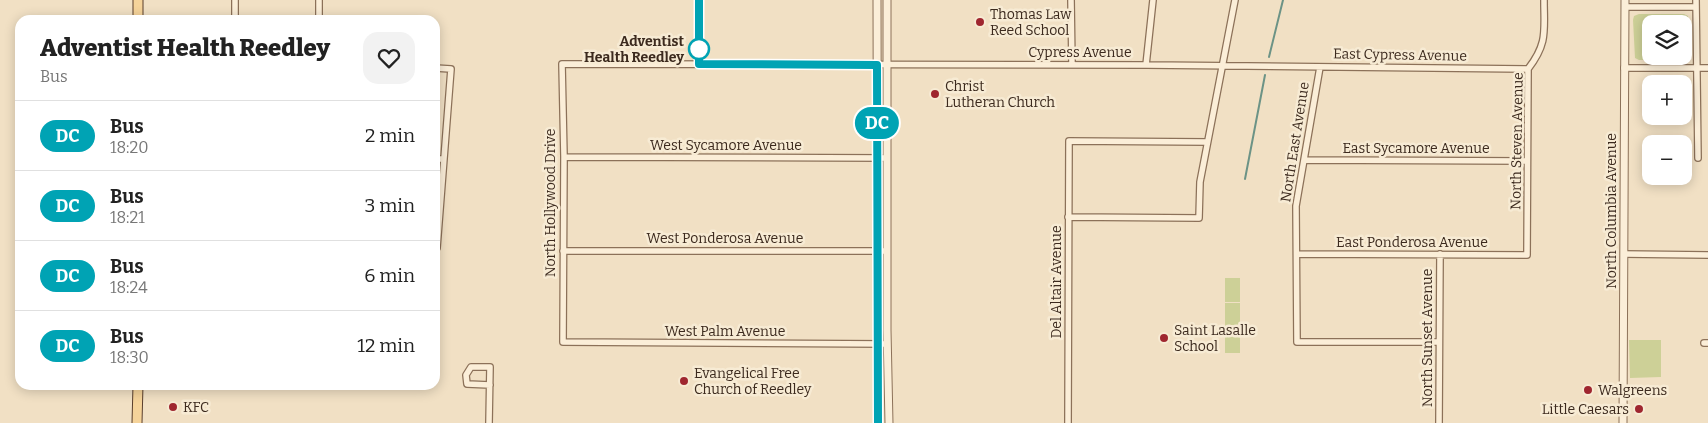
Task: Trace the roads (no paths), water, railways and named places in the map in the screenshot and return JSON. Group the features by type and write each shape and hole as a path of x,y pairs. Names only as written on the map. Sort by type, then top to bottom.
{"main road":[{"path":"138,0 138,15"},
{"path":"137,423 138,390"}],"street":[{"path":"235,0 235,15"},
{"path":"318,0 319,15"},
{"path":"699,0 699,64"},
{"path":"877,0 878,423"},
{"path":"887,0 887,344 889,423"},
{"path":"1071,0 1072,65"},
{"path":"1146,65 1153,0"},
{"path":"1068,217 1198,218 1200,182 1235,0"},
{"name":"North Steven Avenue","path":"1527,255 1528,69 1539,56 1544,39 1544,0"},
{"path":"1625,4 1696,3 1698,158"},
{"name":"North Columbia Avenue","path":"1623,423 1625,4"},
{"name":"Cypress Avenue","path":"562,64 1272,66"},
{"name":"North Hollywood Drive","path":"562,64 564,157 563,342"},
{"name":"East Cypress Avenue","path":"1272,66 1528,69"},
{"name":"North East Avenue","path":"1320,67 1296,206 1297,342 1438,342"},
{"path":"440,68 451,69 440,204"},
{"path":"1624,68 1708,68"},
{"name":"Del Altair Avenue","path":"1068,423 1069,141 1207,142"},
{"name":"West Sycamore Avenue","path":"564,157 887,158"},
{"name":"East Sycamore Avenue","path":"1305,160 1527,161"},
{"name":"West Ponderosa Avenue","path":"564,250 887,251"},
{"name":"East Ponderosa Avenue","path":"1297,254 1527,255"},
{"name":"North Sunset Avenue","path":"1439,423 1440,254"},
{"path":"1624,254 1708,255"},
{"name":"West Palm Avenue","path":"563,342 887,344"},
{"path":"489,423 490,385 490,367 471,367 468,371 467,384 490,385"}],"waterway":[{"path":"1269,57 1283,0"},
{"path":"1245,179 1265,75"}],"place":[{"name":"Thomas Law Reed School","path":"980,22"},
{"name":"Adventist Health Reedley","path":"699,49"},
{"name":"Christ Lutheran Church","path":"935,94"},
{"name":"Saint Lasalle School","path":"1164,338"},
{"name":"Evangelical Free Church of Reedley","path":"684,381"},
{"name":"Walgreens","path":"1588,390"},
{"name":"KFC","path":"173,407"},
{"name":"Little Caesars","path":"1639,409"}]}
